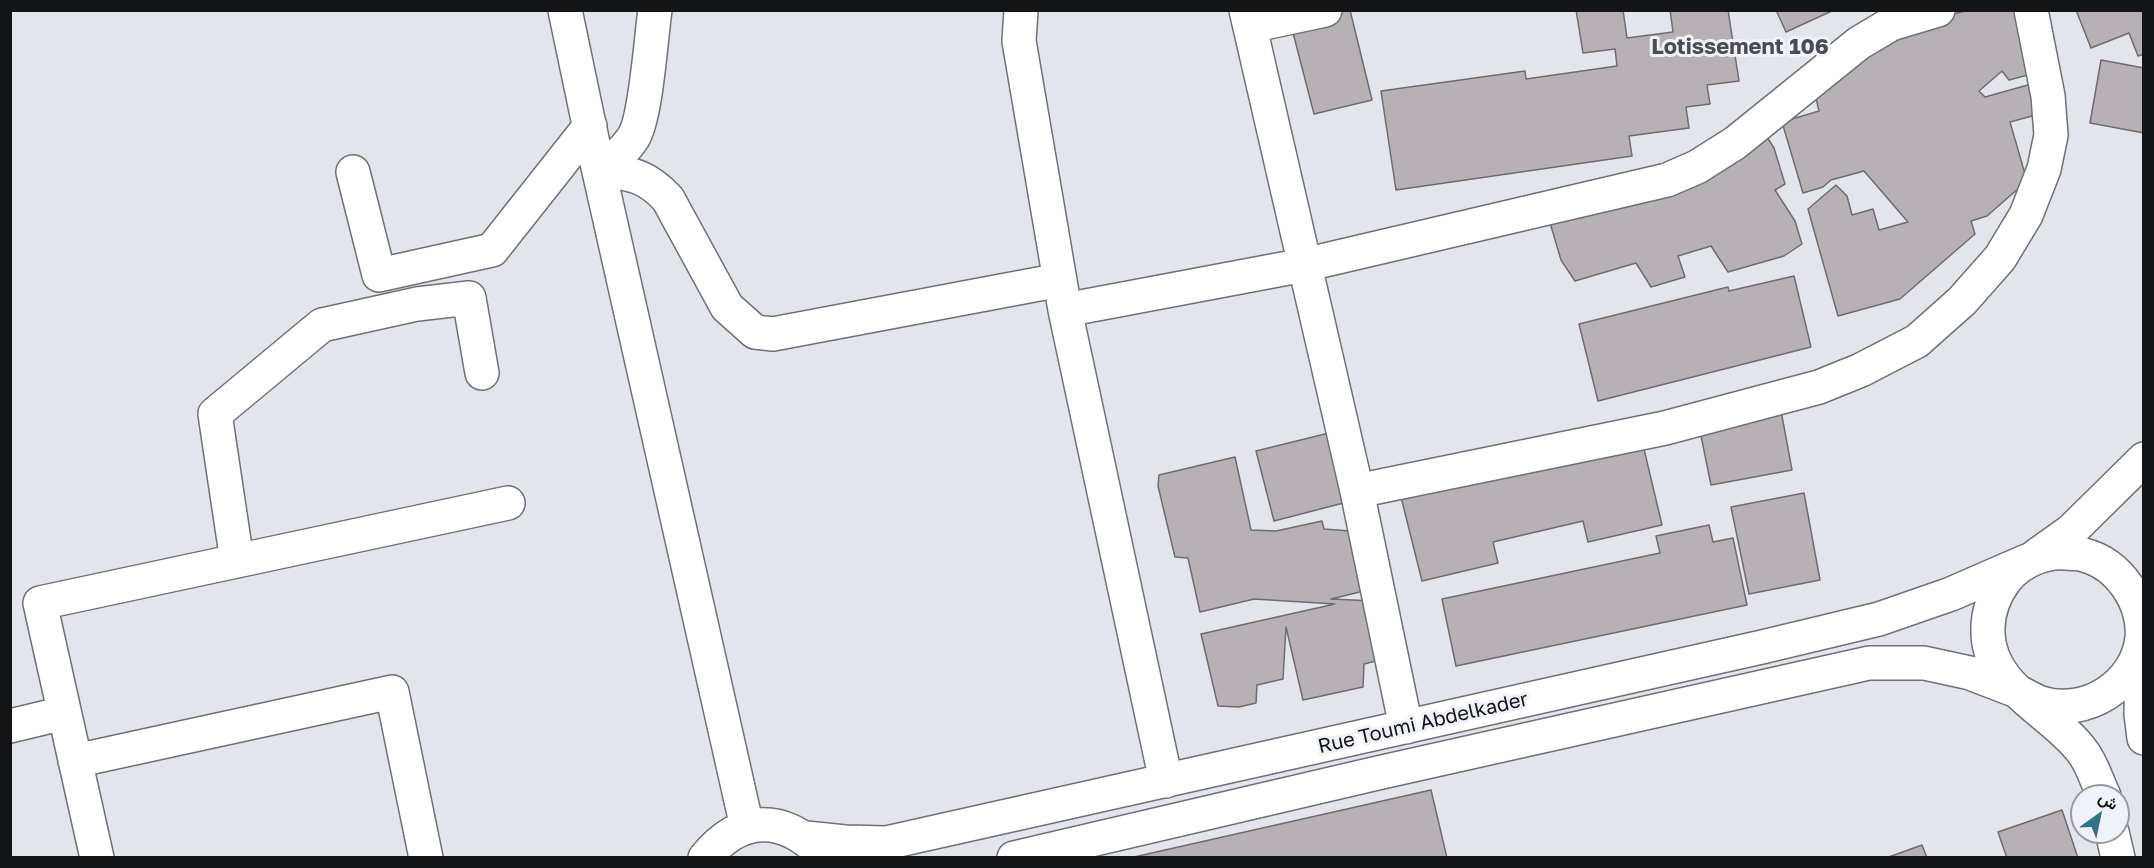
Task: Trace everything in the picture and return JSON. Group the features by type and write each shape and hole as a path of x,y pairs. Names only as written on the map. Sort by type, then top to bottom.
{"street":[{"path":"565,10 747,827 739,829 718,842 705,858"},
{"path":"599,169 620,154 635,136 643,105 655,10"},
{"path":"1021,10 1019,41 1063,295 1166,781"},
{"path":"1325,10 1248,18 1357,491 1406,727"},
{"path":"599,169 634,174 655,185 668,199 727,307 755,332 773,334 1304,265 1667,180 1697,167 1735,142 1859,43 1892,24 1938,10"},
{"path":"1357,491 1665,428 1819,387 1861,370 1917,341 1962,301 2000,258 2026,215 2044,169 2051,135 2048,96 2031,10"},
{"path":"353,172 379,275 492,250 590,126"},
{"path":"237,561 215,414 322,325 417,304 469,298 482,373"},
{"path":"2098,784 2083,752 2058,724 2017,691 1999,671 1989,646 1988,619 1996,593 2012,572 2071,531 2144,459"},
{"path":"97,858 40,603 508,503"},
{"path":"2032,559 2058,552 2085,555 2109,566 2129,586 2140,611 2143,631 2141,714 2144,738"},
{"name":"Rue Toumi Abdelkader","path":"747,827 759,824 783,827 815,848 845,843 886,843 1879,619 1951,594 2032,559"},
{"path":"2017,691 2041,703 2067,707 2094,702 2116,687 2134,664 2143,631"},
{"name":"Rue Toumi Abdelkader","path":"1014,858 1382,772 1869,663 1924,663 1970,673 2017,691"},
{"path":"75,761 392,692 426,858"},
{"path":"10,726 64,713"}],"building":[{"path":"1331,10 1350,10 1372,100 1314,114 1290,21"},
{"path":"1576,10 1623,10 1627,38 1673,32 1670,10 1728,10 1739,81 1707,85 1710,104 1686,107 1689,128 1629,136 1632,156 1396,190 1381,91 1525,71 1526,79 1617,66 1615,49 1583,53"},
{"path":"1776,10 1834,10 1786,32"},
{"path":"1968,10 2026,10 2043,71 2009,80 2002,71 1979,91 1985,97 2035,83 2043,113 2010,122 2027,181 1987,216 1971,221 1975,234 1900,299 1838,316 1808,209 1836,185 1847,196 1852,215 1873,209 1879,230 1908,222 1864,171 1831,180 1823,187 1803,193 1782,122 1819,111 1816,98 1858,41"},
{"path":"2076,10 2144,10 2144,54 2138,56 2129,33 2091,48"},
{"path":"2101,60 2144,68 2144,133 2090,123"},
{"path":"1767,137 1774,148 1785,184 1775,190 1795,221 1802,244 1784,256 1728,272 1711,246 1678,256 1685,277 1651,287 1636,263 1575,281 1561,260 1548,216"},
{"path":"1794,276 1811,347 1598,401 1579,324 1728,287 1729,291"},
{"path":"1779,400 1792,470 1711,485 1697,416"},
{"path":"1639,428 1662,525 1588,542 1583,521 1493,542 1498,563 1422,581 1398,485"},
{"path":"1337,431 1355,500 1274,521 1256,451"},
{"path":"1235,457 1251,530 1276,531 1322,521 1324,529 1363,532 1376,588 1331,599 1375,601 1388,658 1364,664 1363,687 1303,700 1286,627 1283,679 1257,685 1256,703 1239,707 1218,706 1201,634 1335,604 1254,599 1200,612 1188,558 1175,557 1158,486 1159,475"},
{"path":"1804,493 1820,580 1749,594 1731,507"},
{"path":"1709,525 1713,542 1733,538 1747,605 1456,666 1442,599 1660,553 1656,536"},
{"path":"1431,790 1447,858 1134,857"},
{"path":"2062,810 2070,834 2070,844 2073,844 2078,858 2007,858 1998,832"},
{"path":"1922,845 1927,858 1886,858"}],"district":[{"name":"Lotissement 106","path":"1740,47"}]}
